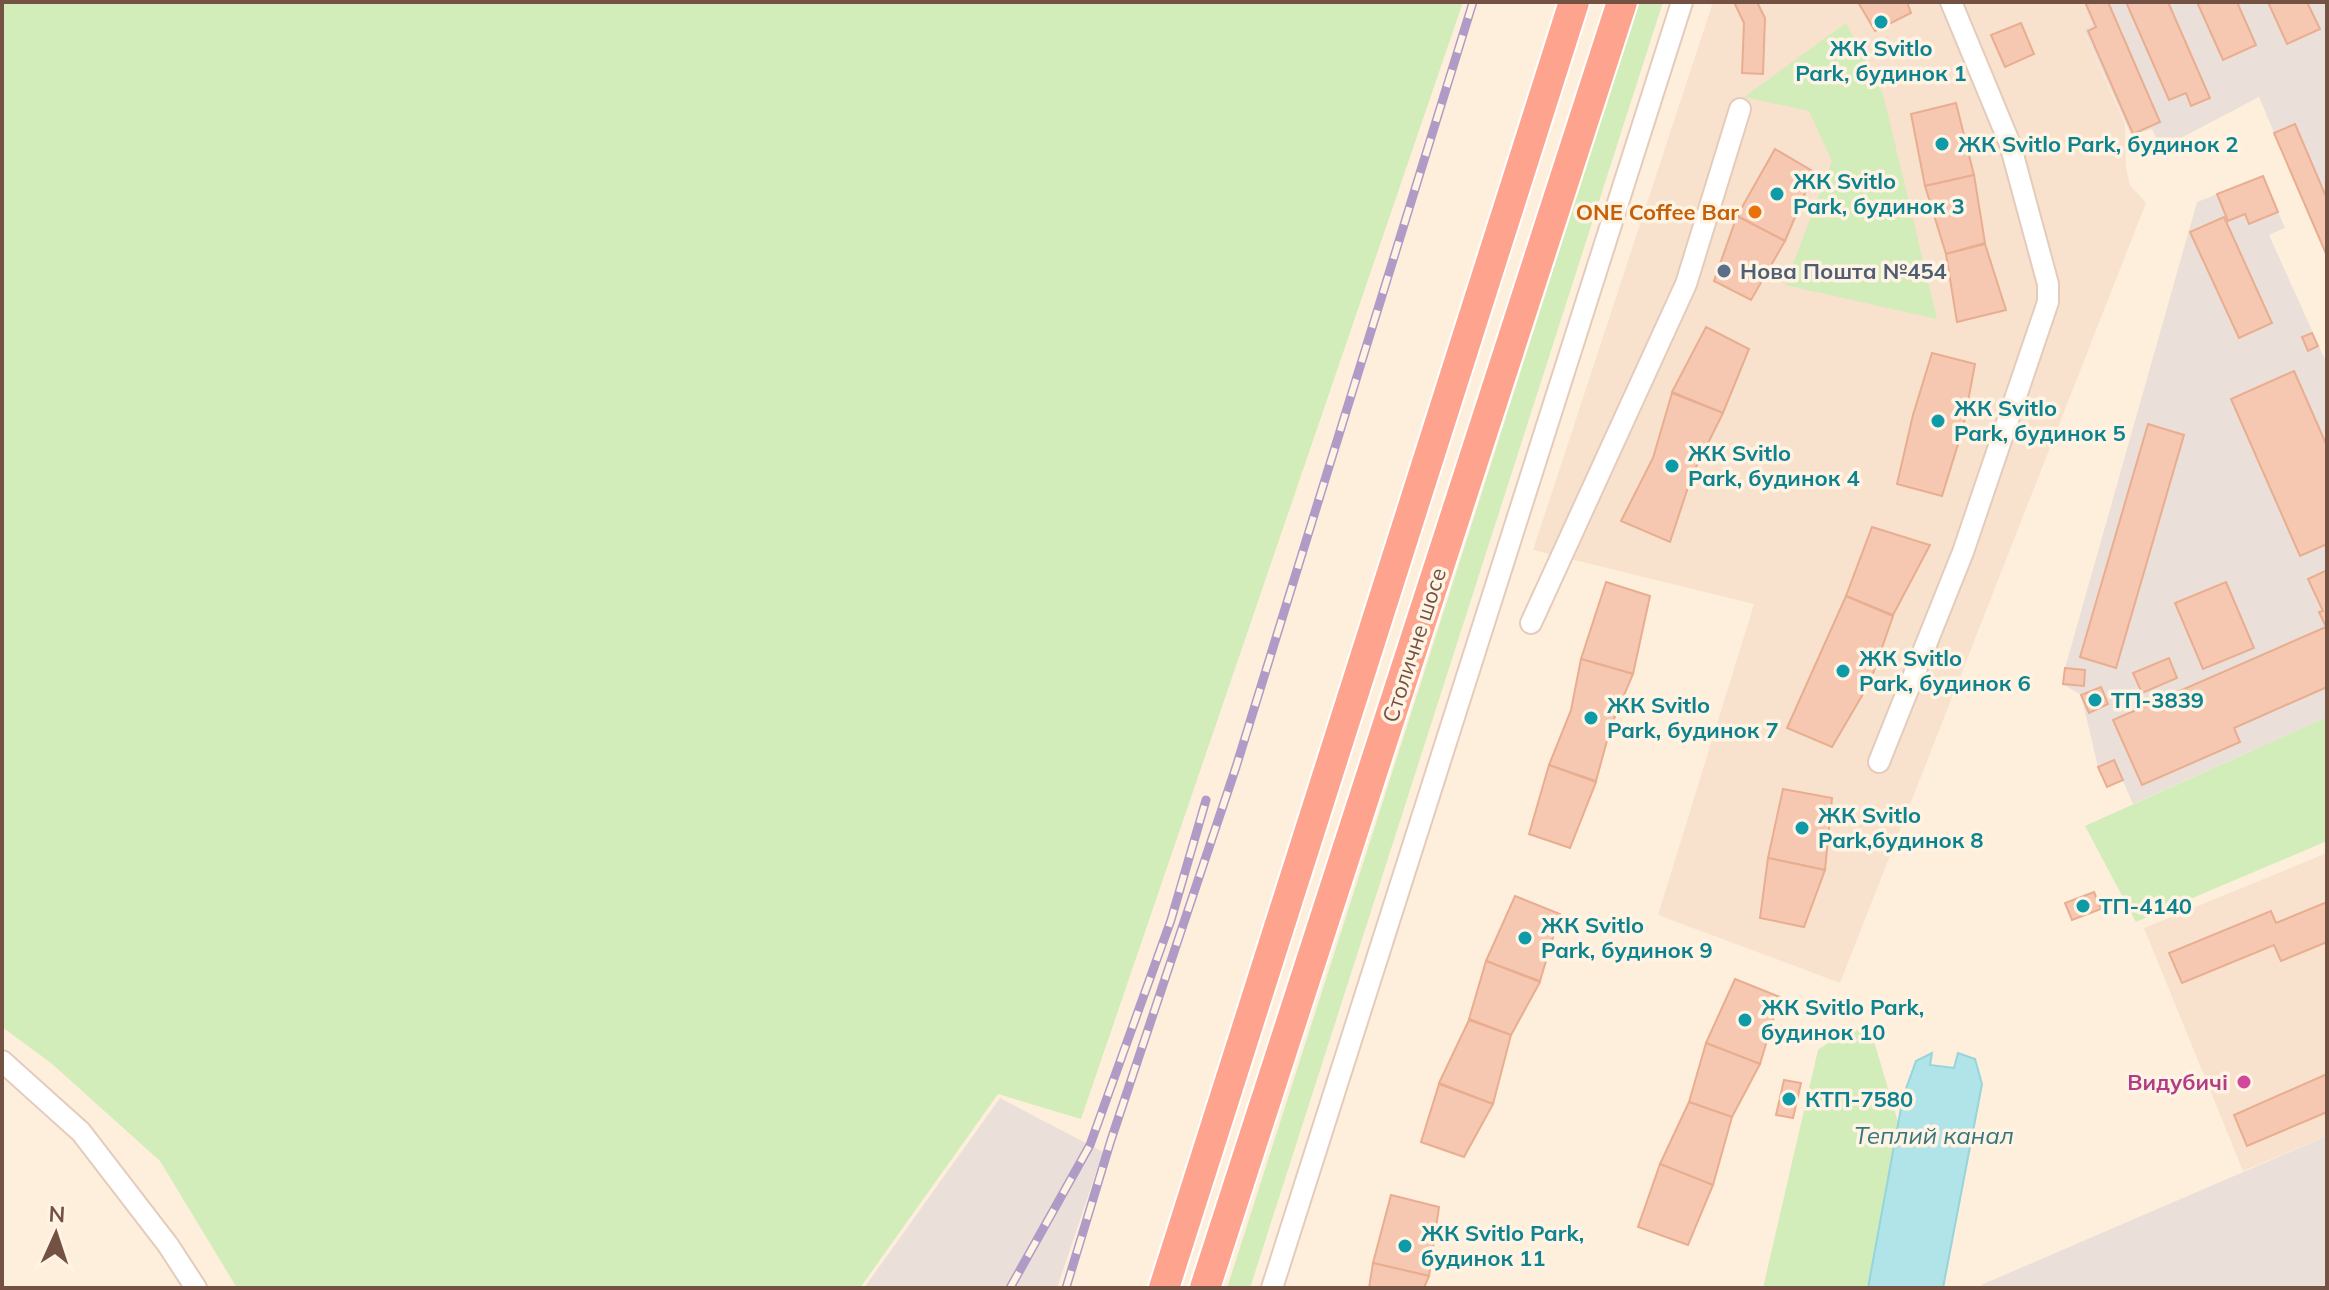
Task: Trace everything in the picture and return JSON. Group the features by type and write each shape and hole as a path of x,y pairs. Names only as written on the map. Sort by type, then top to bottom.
{"highway":[{"name":"Столичне шосе","path":"1164,1288 1574,2"},
{"name":"Столичне шосе","path":"1205,1288 1622,2"}],"street":[{"path":"1272,1288 1682,2"},
{"path":"1879,762 1963,552 2048,302 2048,284 2010,144 1951,2"},
{"path":"1531,623 1686,284 1740,109"},
{"path":"2,1061 81,1132 168,1245 196,1288"}],"shaded area":[{"path":"1713,2 2083,2 2093,25 2084,31 2125,124 2126,168 2130,185 2146,203 1840,983 1658,915 1754,604 1533,550"},
{"path":"2083,2 2327,2 2327,259 2259,97 2160,149 2152,129 2131,135 2084,30 2092,24"},
{"path":"2263,176 2285,228 2269,235 2327,364 2327,717 2133,804 2123,781 2107,787 2098,767 2081,695 2063,684 2065,668 2197,202"},
{"path":"2327,853 2327,1136 2243,1171 2144,928"},
{"path":"1000,1098 1103,1152 1057,1288 864,1288"},
{"path":"2327,1136 2327,1288 1981,1288 1981,1285"}],"green space":[{"path":"2,2 1463,2 1081,1119 998,1094 860,1288 237,1288 160,1161 51,1063 2,1027"},
{"path":"1639,2 1663,2 1250,1288 1227,1288"},
{"path":"1846,23 1883,94 1937,319 1785,285 1832,161 1809,111 1744,97"},
{"path":"2327,717 2327,841 2136,922 2085,826"},
{"path":"1847,1030 1871,1031 1898,1122 1868,1288 1763,1288 1818,1050"}],"water":[{"name":"Теплий канал","path":"1932,1053 1930,1065 1954,1068 1958,1053 1975,1059 1982,1084 1943,1288 1868,1288 1903,1097 1916,1061"}],"building":[{"path":"1734,2 1757,2 1765,18 1763,74 1742,73 1744,23"},
{"name":"ЖК Svitlo Park, будинок 1","path":"1858,2 1907,2 1911,13 1875,31"},
{"path":"2085,2 2108,2 2160,122 2133,134 2088,31 2096,27"},
{"path":"2126,2 2168,2 2210,98 2191,106 2186,93 2169,100"},
{"path":"2197,2 2237,2 2256,45 2223,60"},
{"path":"2268,2 2307,2 2320,29 2287,44"},
{"path":"2021,23 2034,54 2005,67 1991,35"},
{"name":"ЖК Svitlo Park, будинок 2","path":"1956,103 1974,175 1925,186 1911,114"},
{"path":"2295,124 2327,199 2327,256 2274,133"},
{"name":"ЖК Svitlo Park, будинок 3","path":"1775,149 1814,172 1785,241 1737,216"},
{"name":"ЖК Svitlo Park, будинок 2","path":"1974,175 1985,243 1946,254 1925,186"},
{"path":"2263,176 2278,212 2249,224 2245,214 2228,221 2217,194"},
{"name":"ЖК Svitlo Park, будинок 3","path":"1737,216 1785,241 1751,300 1714,281"},
{"path":"2224,217 2272,323 2239,338 2190,232"},
{"path":"1985,244 2006,310 1957,322 1946,254"},
{"name":"ЖК Svitlo Park, будинок 4","path":"1706,327 1749,349 1723,413 1672,392"},
{"path":"2312,333 2318,346 2308,351 2302,337"},
{"name":"ЖК Svitlo Park, будинок 5","path":"1932,353 1975,364 1963,428 1942,496 1897,484"},
{"path":"2294,371 2327,446 2327,544 2300,556 2231,399"},
{"name":"ЖК Svitlo Park, будинок 4","path":"1672,393 1723,413 1692,475 1670,542 1621,521 1653,458"},
{"path":"2148,424 2184,435 2116,668 2080,657"},
{"name":"ЖК Svitlo Park, будинок 6","path":"1872,527 1930,545 1893,615 1846,596"},
{"path":"2327,570 2327,687 2234,728 2240,742 2142,785 2113,720 2326,627 2319,612 2323,611 2308,579"},
{"name":"ЖК Svitlo Park, будинок 7","path":"1606,582 1650,596 1633,674 1581,659"},
{"path":"2226,582 2254,648 2203,669 2175,603"},
{"name":"ЖК Svitlo Park, будинок 6","path":"1846,596 1893,616 1870,682 1832,747 1787,728"},
{"path":"2169,658 2177,678 2142,693 2133,673"},
{"name":"ЖК Svitlo Park, будинок 7","path":"1581,659 1633,674 1611,726 1596,781 1549,765 1571,710"},
{"path":"2065,668 2085,670 2084,686 2063,684"},
{"name":"ТП-3839","path":"2101,687 2108,704 2089,713 2081,695"},
{"path":"2114,760 2123,780 2107,787 2098,767"},
{"name":"ЖК Svitlo Park, будинок 7","path":"1549,765 1596,782 1570,848 1529,834"},
{"name":"ЖК Svitlo Park,будинок 8","path":"1783,789 1832,798 1825,870 1768,858"},
{"name":"ЖК Svitlo Park,будинок 8","path":"1768,858 1825,870 1804,927 1760,918"},
{"name":"ТП-4140","path":"2094,892 2101,909 2072,920 2065,903"},
{"name":"ЖК Svitlo Park, будинок 9","path":"1515,896 1560,914 1540,981 1486,961"},
{"path":"2327,902 2327,942 2281,961 2274,945 2182,983 2169,953 2271,911 2276,923"},
{"name":"ЖК Svitlo Park, будинок 9","path":"1486,961 1540,982 1511,1035 1469,1019"},
{"name":"ЖК Svitlo Park, будинок 10","path":"1735,979 1780,997 1760,1064 1706,1043"},
{"path":"1469,1020 1511,1035 1493,1104 1439,1083"},
{"name":"ЖК Svitlo Park, будинок 10","path":"1706,1043 1760,1064 1732,1117 1689,1102"},
{"path":"2327,1074 2327,1112 2247,1146 2234,1115"},
{"name":"КТП-7580","path":"1784,1080 1801,1083 1793,1118 1776,1115"},
{"path":"1439,1084 1493,1104 1464,1157 1421,1142"},
{"path":"1689,1102 1732,1117 1713,1185 1660,1164"},
{"path":"1660,1164 1713,1185 1688,1245 1638,1227"},
{"name":"ЖК Svitlo Park, будинок 11","path":"1391,1195 1439,1207 1429,1276 1373,1263"},
{"name":"ЖК Svitlo Park, будинок 11","path":"1373,1263 1429,1276 1424,1288 1369,1288"}],"railway":[{"path":"1066,1288 1111,1140 1236,767 1473,2"},
{"path":"1010,1288 1090,1145 1171,920 1206,800"}],"place":[{"name":"ЖК Svitlo Park, будинок 1","path":"1881,22"},
{"name":"ЖК Svitlo Park, будинок 2","path":"1942,144"},
{"name":"ЖК Svitlo Park, будинок 3","path":"1777,194"},
{"name":"ONE Coffee Bar","path":"1755,212"},
{"name":"Нова Пошта №454","path":"1724,271"},
{"name":"ЖК Svitlo Park, будинок 5","path":"1938,421"},
{"name":"ЖК Svitlo Park, будинок 4","path":"1672,466"},
{"name":"ЖК Svitlo Park, будинок 6","path":"1843,671"},
{"name":"ТП-3839","path":"2095,700"},
{"name":"ЖК Svitlo Park, будинок 7","path":"1591,718"},
{"name":"ЖК Svitlo Park,будинок 8","path":"1802,828"},
{"name":"ТП-4140","path":"2083,906"},
{"name":"ЖК Svitlo Park, будинок 9","path":"1525,938"},
{"name":"ЖК Svitlo Park, будинок 10","path":"1745,1020"},
{"name":"Видубичі","path":"2244,1082"},
{"name":"КТП-7580","path":"1789,1099"},
{"name":"ЖК Svitlo Park, будинок 11","path":"1405,1246"}]}
